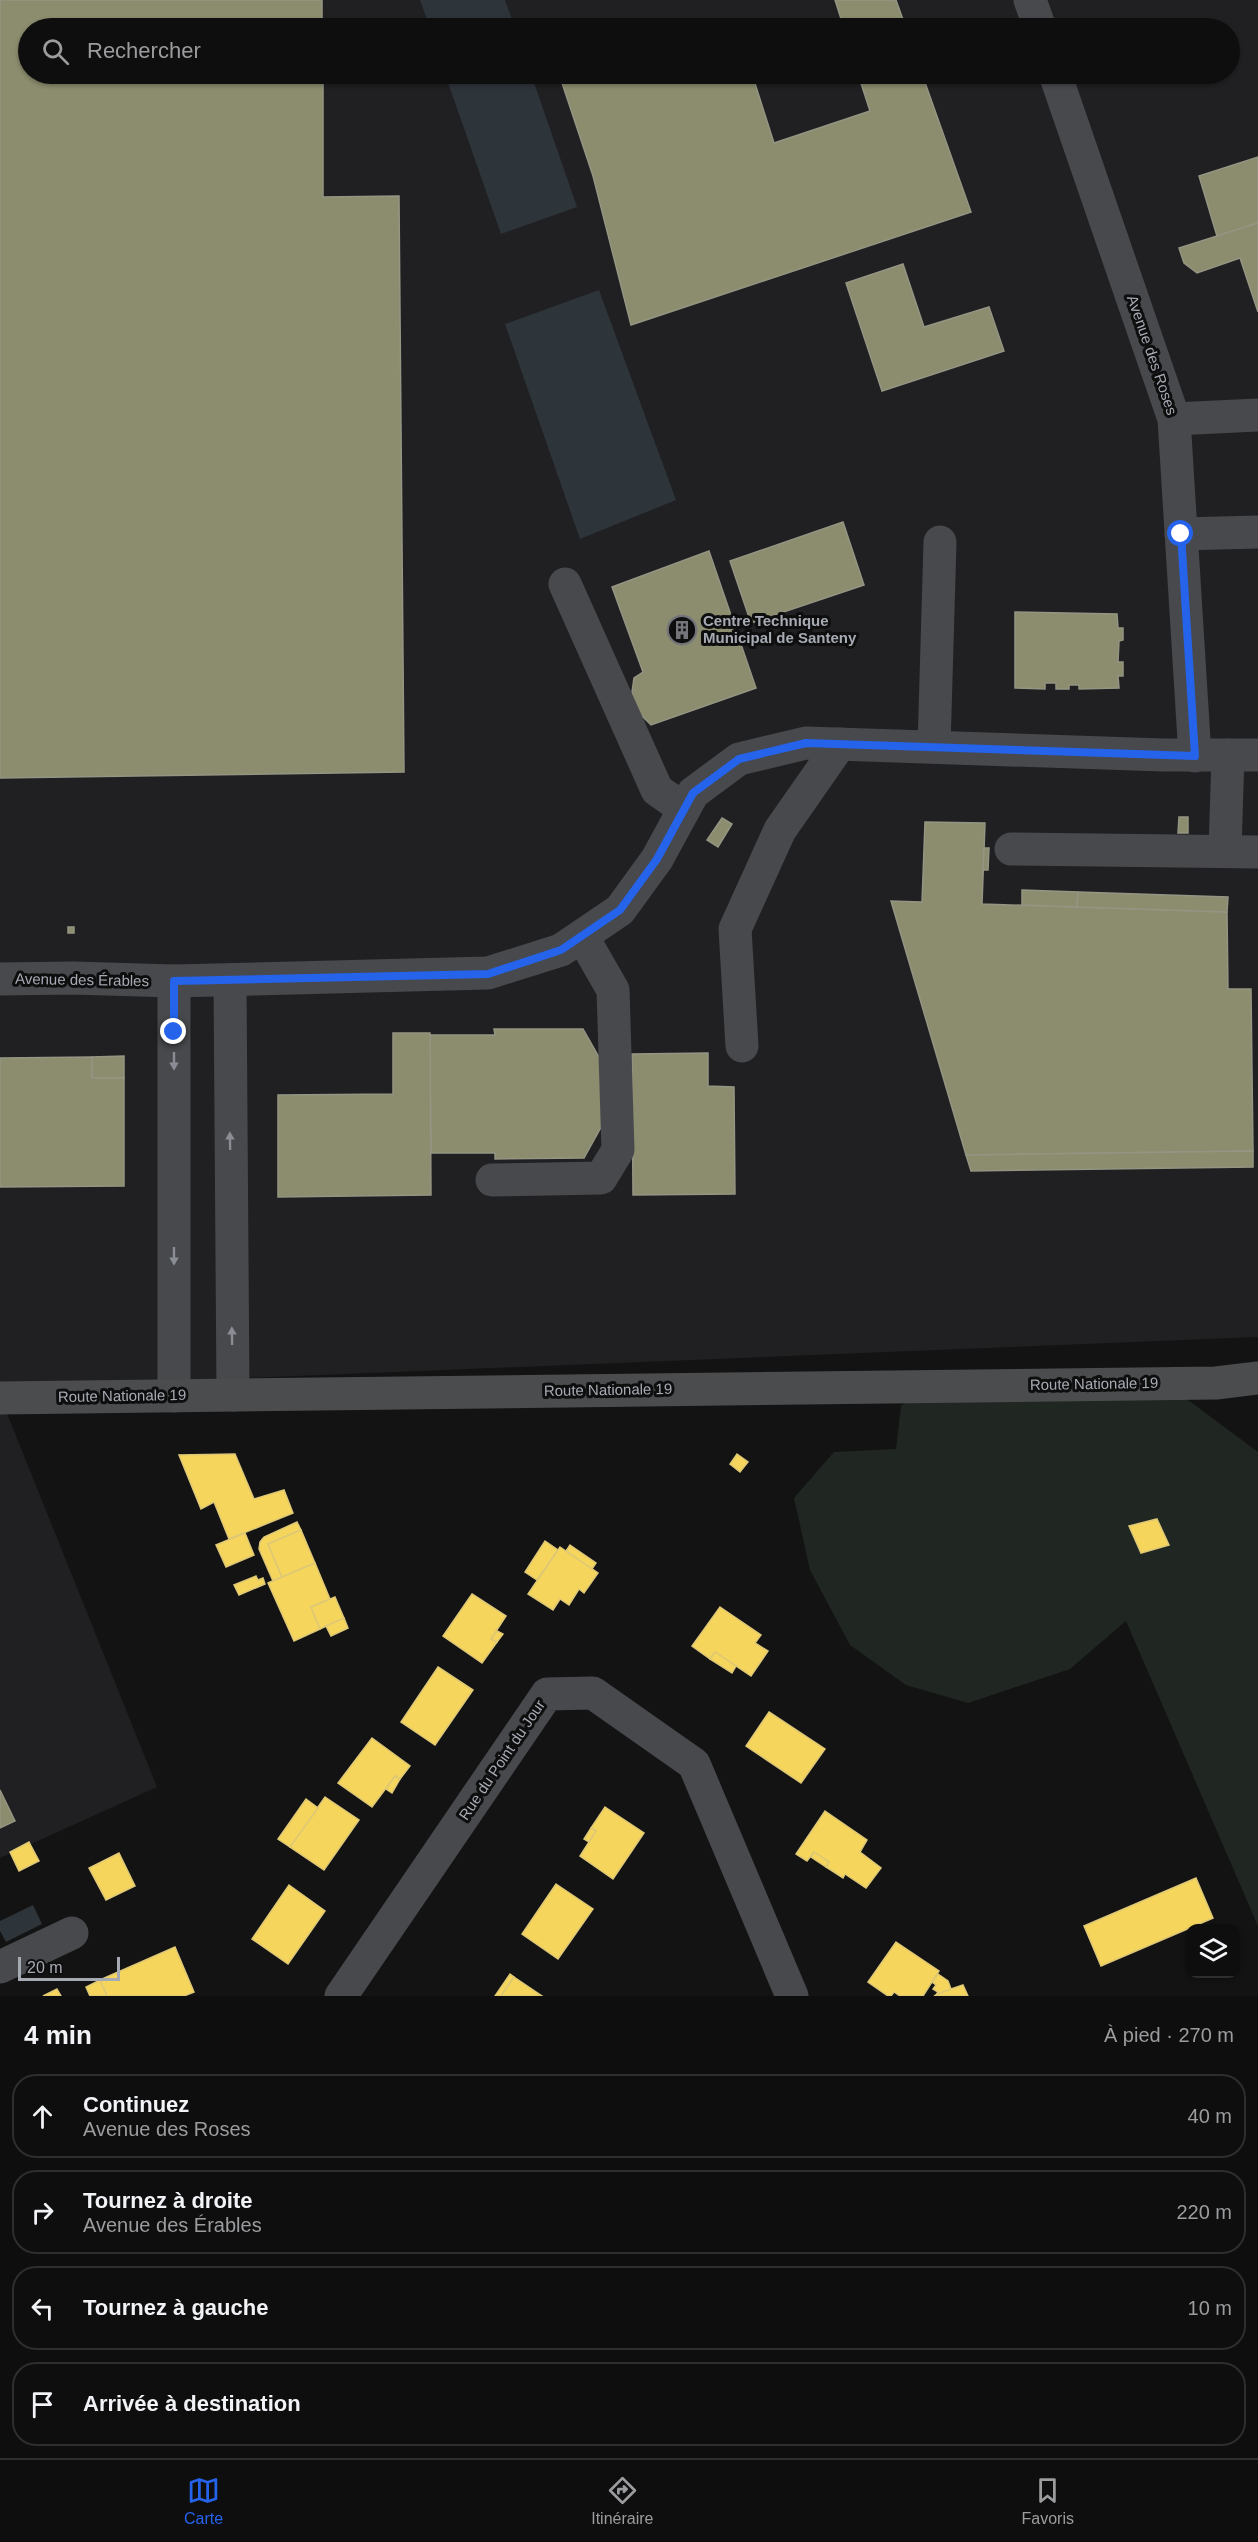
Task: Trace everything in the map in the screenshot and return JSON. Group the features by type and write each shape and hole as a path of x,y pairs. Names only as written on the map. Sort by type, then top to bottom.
{"main road":[{"name":"Route Nationale 19","path":"1216,1383 1258,1378"},
{"name":"Route Nationale 19","path":"0,1398 1216,1383 1258,1386"}],"street":[{"path":"1030,0 1036,18"},
{"name":"Avenue des Roses","path":"1058,84 1174,419 1195,756"},
{"path":"1174,419 1258,415"},
{"path":"1181,534 1258,532"},
{"path":"934,747 940,542"},
{"path":"565,584 657,790 684,809"},
{"name":"Avenue des Érables","path":"0,979 73,978 174,981 488,974 561,950 620,910 657,859 693,793 739,759 806,743 1195,756 1243,755"},
{"path":"742,1046 735,929 780,830 840,744"},
{"path":"1225,851 1243,755"},
{"path":"1011,849 1258,852"},
{"path":"492,1180 601,1178 618,1150 613,990 582,936"},
{"path":"230,980 233,1395"},
{"path":"174,981 174,1396"},
{"name":"Rue du Point du Jour","path":"341,1996 547,1694 593,1692 694,1764 792,1996"},
{"path":"0,1967 72,1933"}],"shaded area":[{"path":"0,0 1258,0 1258,1337 0,1388"},
{"path":"420,0 505,0 511,18 426,18"},
{"path":"448,84 534,84 577,207 501,234"},
{"path":"599,290 676,500 580,539 505,324"},
{"path":"925,1385 1176,1391 1258,1452 1258,1926 1126,1621 1070,1669 968,1703 906,1685 850,1645 810,1570 794,1498 834,1452 896,1449 901,1406"},
{"path":"0,1396 157,1787 0,1858"},
{"path":"33,1905 42,1924 6,1942 0,1931 0,1921"}],"building: Logements":[{"path":"235,1454 254,1499 284,1490 293,1513 229,1539 214,1502 201,1509 179,1455"},
{"path":"737,1454 748,1462 740,1472 730,1464"},
{"path":"1157,1519 1169,1545 1141,1553 1129,1526"},
{"path":"297,1522 301,1530 268,1544 282,1577 273,1581 259,1549 260,1542 264,1537"},
{"path":"301,1530 315,1563 282,1577 268,1544"},
{"path":"245,1533 254,1555 226,1567 216,1545"},
{"path":"545,1541 558,1550 537,1580 525,1572"},
{"path":"570,1545 596,1563 592,1569 566,1551"},
{"path":"560,1547 598,1573 584,1593 579,1589 569,1605 560,1599 553,1610 528,1594"},
{"path":"315,1563 330,1599 311,1607 320,1629 294,1641 268,1583"},
{"path":"256,1576 258,1580 263,1578 265,1584 239,1595 234,1585"},
{"path":"472,1594 506,1616 491,1639 497,1642 482,1663 443,1636"},
{"path":"335,1597 344,1618 320,1629 311,1607"},
{"path":"720,1607 761,1635 755,1643 768,1651 751,1676 715,1652 710,1659 692,1646"},
{"path":"344,1618 348,1628 331,1636 326,1626"},
{"path":"497,1631 503,1634 497,1642 491,1639"},
{"path":"715,1652 736,1666 732,1673 710,1659"},
{"path":"438,1667 473,1690 435,1745 401,1722"},
{"path":"769,1712 825,1749 801,1783 746,1746"},
{"path":"372,1738 410,1766 400,1779 395,1776 372,1807 338,1783"},
{"path":"395,1776 400,1779 392,1793 386,1789"},
{"path":"325,1797 359,1820 324,1870 290,1847"},
{"path":"306,1799 318,1808 290,1847 278,1839"},
{"path":"605,1807 644,1833 613,1879 580,1856 596,1831 591,1828"},
{"path":"825,1811 867,1840 860,1852 881,1868 866,1888 845,1874 843,1878 826,1867 829,1862 814,1852 807,1861 796,1854"},
{"path":"591,1828 596,1831 589,1842 584,1839"},
{"path":"29,1842 39,1861 19,1871 10,1852"},
{"path":"814,1852 829,1862 826,1867 811,1857"},
{"path":"119,1853 135,1886 106,1900 89,1868"},
{"path":"1196,1878 1213,1918 1199,1924 1186,1924 1186,1930 1101,1966 1084,1926"},
{"path":"556,1884 593,1909 558,1959 522,1934"},
{"path":"289,1885 325,1911 288,1964 252,1939"},
{"path":"896,1942 939,1971 923,1996 900,1996 894,1992 888,1996 868,1982"},
{"path":"175,1947 194,1992 184,1996 107,1996 100,1980"},
{"path":"510,1974 514,1977 501,1996 495,1996"},
{"path":"938,1974 948,1981 951,1989 936,1995 938,1992 933,1989 936,1985 932,1982"},
{"path":"514,1977 542,1996 501,1996"},
{"path":"100,1980 107,1996 90,1996 86,1987"},
{"path":"963,1985 968,1996 934,1996 951,1989"},
{"path":"57,1989 61,1996 43,1996"}],"building: Industrie":[{"path":"0,0 322,0 322,18 18,18 18,84 323,84 323,197 399,196 404,772 0,778"},
{"path":"835,0 896,0 902,18 841,18"},
{"path":"562,84 755,84 774,143 870,111 861,84 926,84 971,212 631,325 593,176"},
{"path":"1258,157 1258,223 1217,236 1199,176"},
{"path":"1258,223 1258,312 1240,258 1197,273 1184,263 1179,248"},
{"path":"903,264 924,327 989,307 1004,351 882,391 846,283"},
{"path":"843,522 864,585 751,623 730,561"},
{"name":"Centre Technique Municipal de Santeny","path":"709,551 756,688 651,725 639,713 635,705 632,692 634,678 643,672 612,587"},
{"path":"1015,612 1117,614 1118,628 1123,628 1123,640 1119,641 1118,662 1123,662 1123,676 1118,676 1119,688 1079,689 1079,685 1069,685 1069,689 1056,689 1056,683 1045,683 1045,689 1015,688"},
{"path":"1179,817 1188,817 1188,833 1178,833"},
{"path":"722,818 732,824 718,847 707,840"},
{"path":"925,822 985,823 982,904 1227,912 1228,989 1251,989 1253,1151 966,1155 891,901 922,902"},
{"path":"984,848 989,848 988,870 983,870"},
{"path":"1022,890 1078,892 1077,907 1022,905"},
{"path":"1078,892 1228,897 1227,912 1077,907"},
{"path":"68,927 74,927 74,933 68,933"},
{"path":"494,1029 583,1029 604,1066 605,1120 584,1158 495,1159 495,1153 431,1153 430,1035 495,1035"},
{"path":"393,1033 430,1033 431,1195 278,1197 278,1095 393,1094"},
{"path":"708,1053 708,1086 734,1087 735,1194 633,1195 632,1054"},
{"path":"124,1056 124,1078 92,1078 92,1057"},
{"path":"92,1057 92,1078 124,1078 124,1186 0,1187 0,1058"},
{"path":"1253,1151 1253,1167 971,1171 966,1155"},
{"path":"0,1790 15,1821 0,1828"}],"place":[{"name":"Centre Technique Municipal de Santeny","path":"682,630"}],"route":[{"path":"174,1032 174,981 488,974 561,950 620,910 657,859 693,793 739,759 806,743 1195,756 1181,534"}]}
